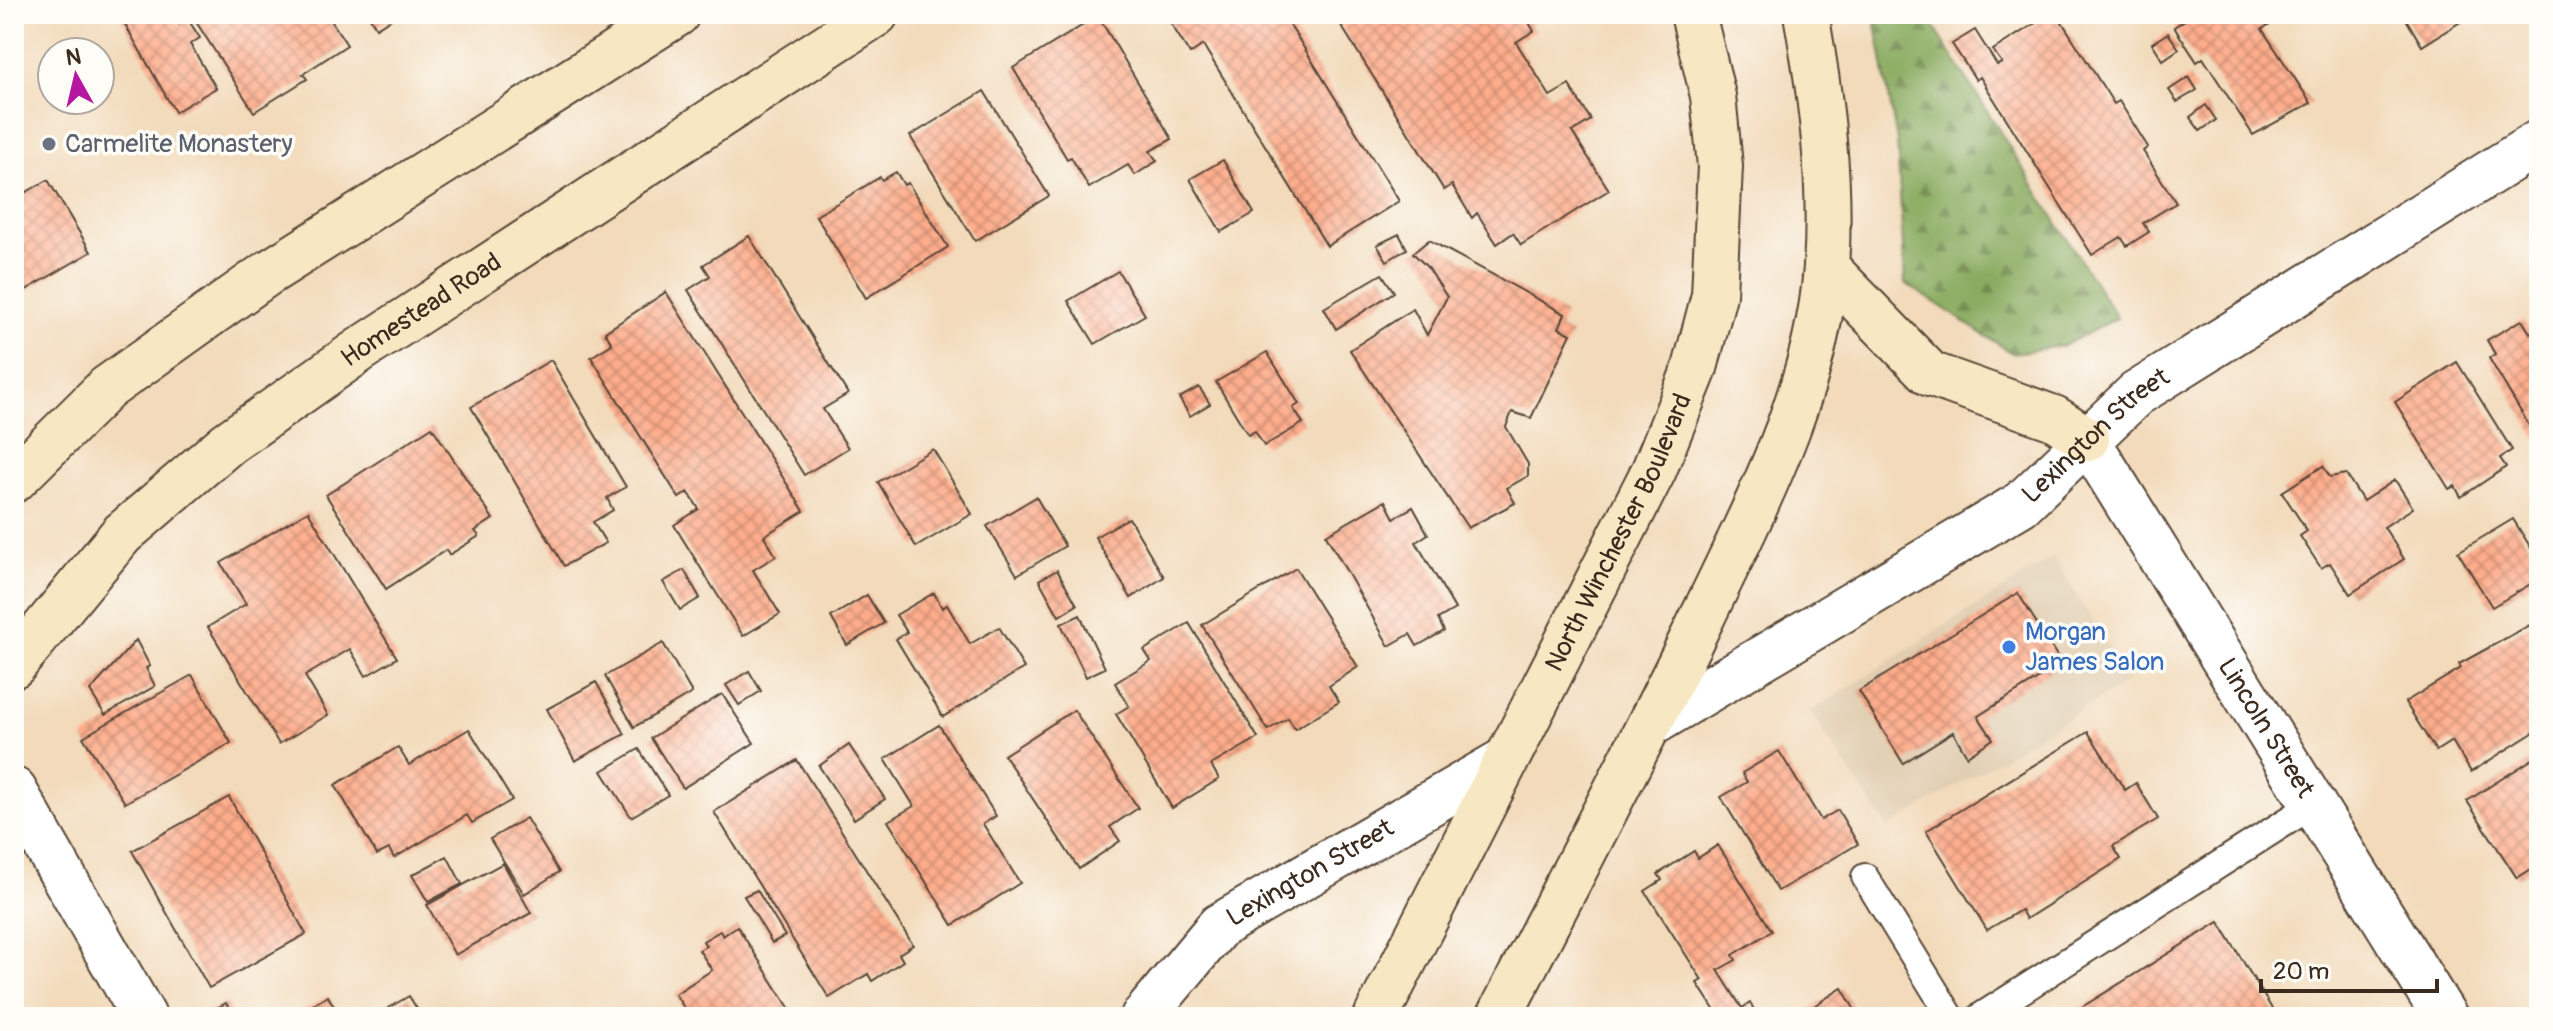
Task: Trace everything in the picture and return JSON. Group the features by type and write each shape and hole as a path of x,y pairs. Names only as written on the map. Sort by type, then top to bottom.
{"main road":[{"path":"14,480 107,388 265,275 677,14"},
{"name":"Homestead Road","path":"14,665 122,534 228,443 360,350 876,14"},
{"name":"North Winchester Boulevard","path":"1376,1017 1654,470 1695,368 1714,295 1720,166 1713,96 1693,14"},
{"path":"1499,1017 1651,724 1775,466 1815,336 1826,267 1826,181 1820,98 1806,14"},
{"path":"1826,267 1930,374 2054,418 2087,439"}],"street":[{"name":"Lexington Street","path":"1651,724 2021,504 2136,394 2539,142"},
{"name":"Lincoln Street","path":"2087,439 2445,1017"},
{"name":"Lexington Street","path":"1143,1017 1219,926 1505,760"},
{"path":"14,790 144,1017"}],"lane":[{"path":"1980,1017 2314,804"},
{"path":"1865,877 1951,1017"}],"shaded area":[{"path":"2053,557 2130,680 1888,828 1810,712"}],"green space":[{"path":"1874,14 1926,14 2117,318 2063,346 2012,353 1905,283 1897,141"}],"building":[{"path":"119,14 173,14 179,24 187,18 200,38 190,44 216,88 175,112"},
{"path":"191,14 327,14 347,45 303,74 307,79 254,112"},
{"path":"368,14 399,14 376,28"},
{"path":"1165,14 1283,14 1399,201 1327,246 1203,45 1190,54"},
{"path":"1334,14 1524,14 1534,31 1516,42 1550,96 1569,85 1591,120 1572,132 1609,190 1521,245 1513,233 1497,244 1477,213 1472,218 1452,185 1444,190"},
{"path":"2050,14 2057,14 2114,104 2119,101 2148,147 2143,151 2176,203 2143,223 2149,232 2127,246 2121,237 2092,255 1980,77 1976,80 1952,44 1975,30 1997,65 2002,63 1993,50"},
{"path":"2194,14 2279,14 2281,17 2262,29 2311,103 2253,135 2203,58 2197,62 2174,27"},
{"path":"2403,14 2473,14 2422,46"},
{"path":"1098,16 1172,139 1150,151 1157,161 1135,175 1128,165 1089,188 1071,157 1067,159 1013,68"},
{"path":"2168,33 2179,49 2163,60 2152,43"},
{"path":"2189,77 2197,90 2177,102 2169,90"},
{"path":"984,91 1049,196 975,241 910,136"},
{"path":"2206,105 2216,120 2200,131 2190,117"},
{"path":"1223,160 1254,213 1221,232 1190,179"},
{"path":"896,172 904,185 908,183 948,247 866,298 816,216 880,177 882,180"},
{"path":"48,180 91,252 14,297 14,199"},
{"path":"1399,234 1407,249 1387,261 1377,245"},
{"path":"749,236 848,394 823,409 848,448 804,475 688,290 710,276 703,265"},
{"path":"1429,240 1565,314 1559,328 1571,334 1531,418 1512,412 1506,427 1528,464 1528,476 1507,488 1515,503 1468,528 1350,350 1413,309 1427,335 1447,297 1429,269 1413,253"},
{"path":"1118,271 1145,315 1095,344 1068,301"},
{"path":"1382,274 1394,292 1336,329 1324,308"},
{"path":"666,292 804,511 764,536 776,556 753,570 780,614 743,636 674,525 699,509 688,492 679,498 591,357 612,344 605,332"},
{"path":"2522,320 2530,333 2539,328 2539,442 2489,358 2495,354 2487,340"},
{"path":"1267,352 1299,404 1293,408 1303,423 1264,446 1255,431 1248,435 1216,382"},
{"path":"551,360 626,487 607,498 613,510 593,522 606,543 564,566 471,407"},
{"path":"2457,362 2512,450 2500,458 2506,467 2461,497 2455,486 2449,489 2395,402"},
{"path":"1199,387 1210,404 1190,416 1179,398"},
{"path":"432,427 493,519 475,531 479,536 449,555 446,550 386,589 326,495"},
{"path":"933,449 972,514 916,547 878,482"},
{"path":"2323,466 2330,477 2346,474 2363,501 2395,480 2413,508 2384,527 2404,559 2350,594 2330,563 2321,568 2300,536 2307,531 2282,492"},
{"path":"1036,497 1065,546 1017,575 987,526"},
{"path":"1385,501 1394,518 1413,507 1428,534 1416,542 1455,609 1438,619 1444,631 1417,646 1410,634 1389,646 1326,535"},
{"path":"308,511 397,658 366,676 350,649 305,676 328,715 279,744 208,627 246,604 221,563"},
{"path":"1129,518 1164,577 1131,598 1095,537"},
{"path":"2513,519 2539,561 2539,579 2492,607 2458,552"},
{"path":"1296,568 1358,667 1329,686 1339,702 1295,729 1288,718 1268,730 1202,625"},
{"path":"684,570 700,598 680,610 663,582"},
{"path":"1057,570 1077,605 1059,616 1039,580"},
{"path":"934,593 942,608 947,605 970,644 999,627 1024,668 943,717 896,639 907,632 896,615"},
{"path":"2018,593 2062,664 1978,716 1993,739 1967,756 1953,732 1903,763 1859,691"},
{"path":"867,595 884,623 847,645 831,617"},
{"path":"1080,615 1105,668 1086,677 1061,624"},
{"path":"2539,620 2539,729 2471,772 2452,741 2436,751 2405,702 2461,668 2459,664"},
{"path":"1189,623 1258,738 1211,765 1219,779 1172,808 1116,714 1129,706 1115,683 1151,661 1144,650"},
{"path":"136,640 150,666 146,668 155,686 105,715 90,691"},
{"path":"663,643 692,693 634,727 605,676"},
{"path":"749,671 761,691 739,705 726,685"},
{"path":"192,675 231,743 125,803 83,737"},
{"path":"596,682 625,734 575,761 547,709"},
{"path":"722,694 754,743 683,788 651,738"},
{"path":"1074,710 1138,808 1110,827 1120,841 1079,869 1004,755"},
{"path":"939,725 996,816 983,824 1020,883 953,925 888,821 914,806 885,759"},
{"path":"469,729 512,800 472,823 467,815 394,858 389,849 377,855 335,785 398,747 409,765"},
{"path":"2088,732 2125,790 2136,783 2158,819 2113,846 2121,859 2026,919 2021,910 1987,930 1926,831"},
{"path":"849,745 885,799 854,819 819,766"},
{"path":"639,749 668,795 631,817 602,771"},
{"path":"1779,751 1821,820 1838,810 1858,844 1778,891 1721,797 1747,782 1742,773"},
{"path":"2539,755 2539,864 2517,878 2467,801"},
{"path":"797,760 913,945 899,954 903,961 872,981 868,974 829,998 714,812"},
{"path":"229,797 306,934 209,988 132,851"},
{"path":"526,818 559,872 524,894 490,839"},
{"path":"1718,845 1772,931 1733,955 1736,960 1718,970 1742,1008 1750,1003 1759,1017 1719,1017 1697,983 1702,980 1645,891 1662,880 1658,874 1694,851 1698,858"},
{"path":"447,856 462,884 428,902 412,875"},
{"path":"503,863 531,913 455,955 427,905"},
{"path":"757,890 785,936 772,943 744,896"},
{"path":"2219,922 2277,1017 2066,1017"},
{"path":"737,926 795,1017 690,1017 675,994 712,970 699,950 706,946 703,941 720,931 723,936"},
{"path":"1842,988 1859,1017 1809,1017 1806,1011"},
{"path":"328,996 340,1017 292,1017"},
{"path":"409,996 422,1017 373,1017"},
{"path":"226,1003 234,1017 200,1017"}],"place":[{"name":"Carmelite Monastery","path":"49,144"},
{"name":"Morgan James Salon","path":"2009,647"}]}
